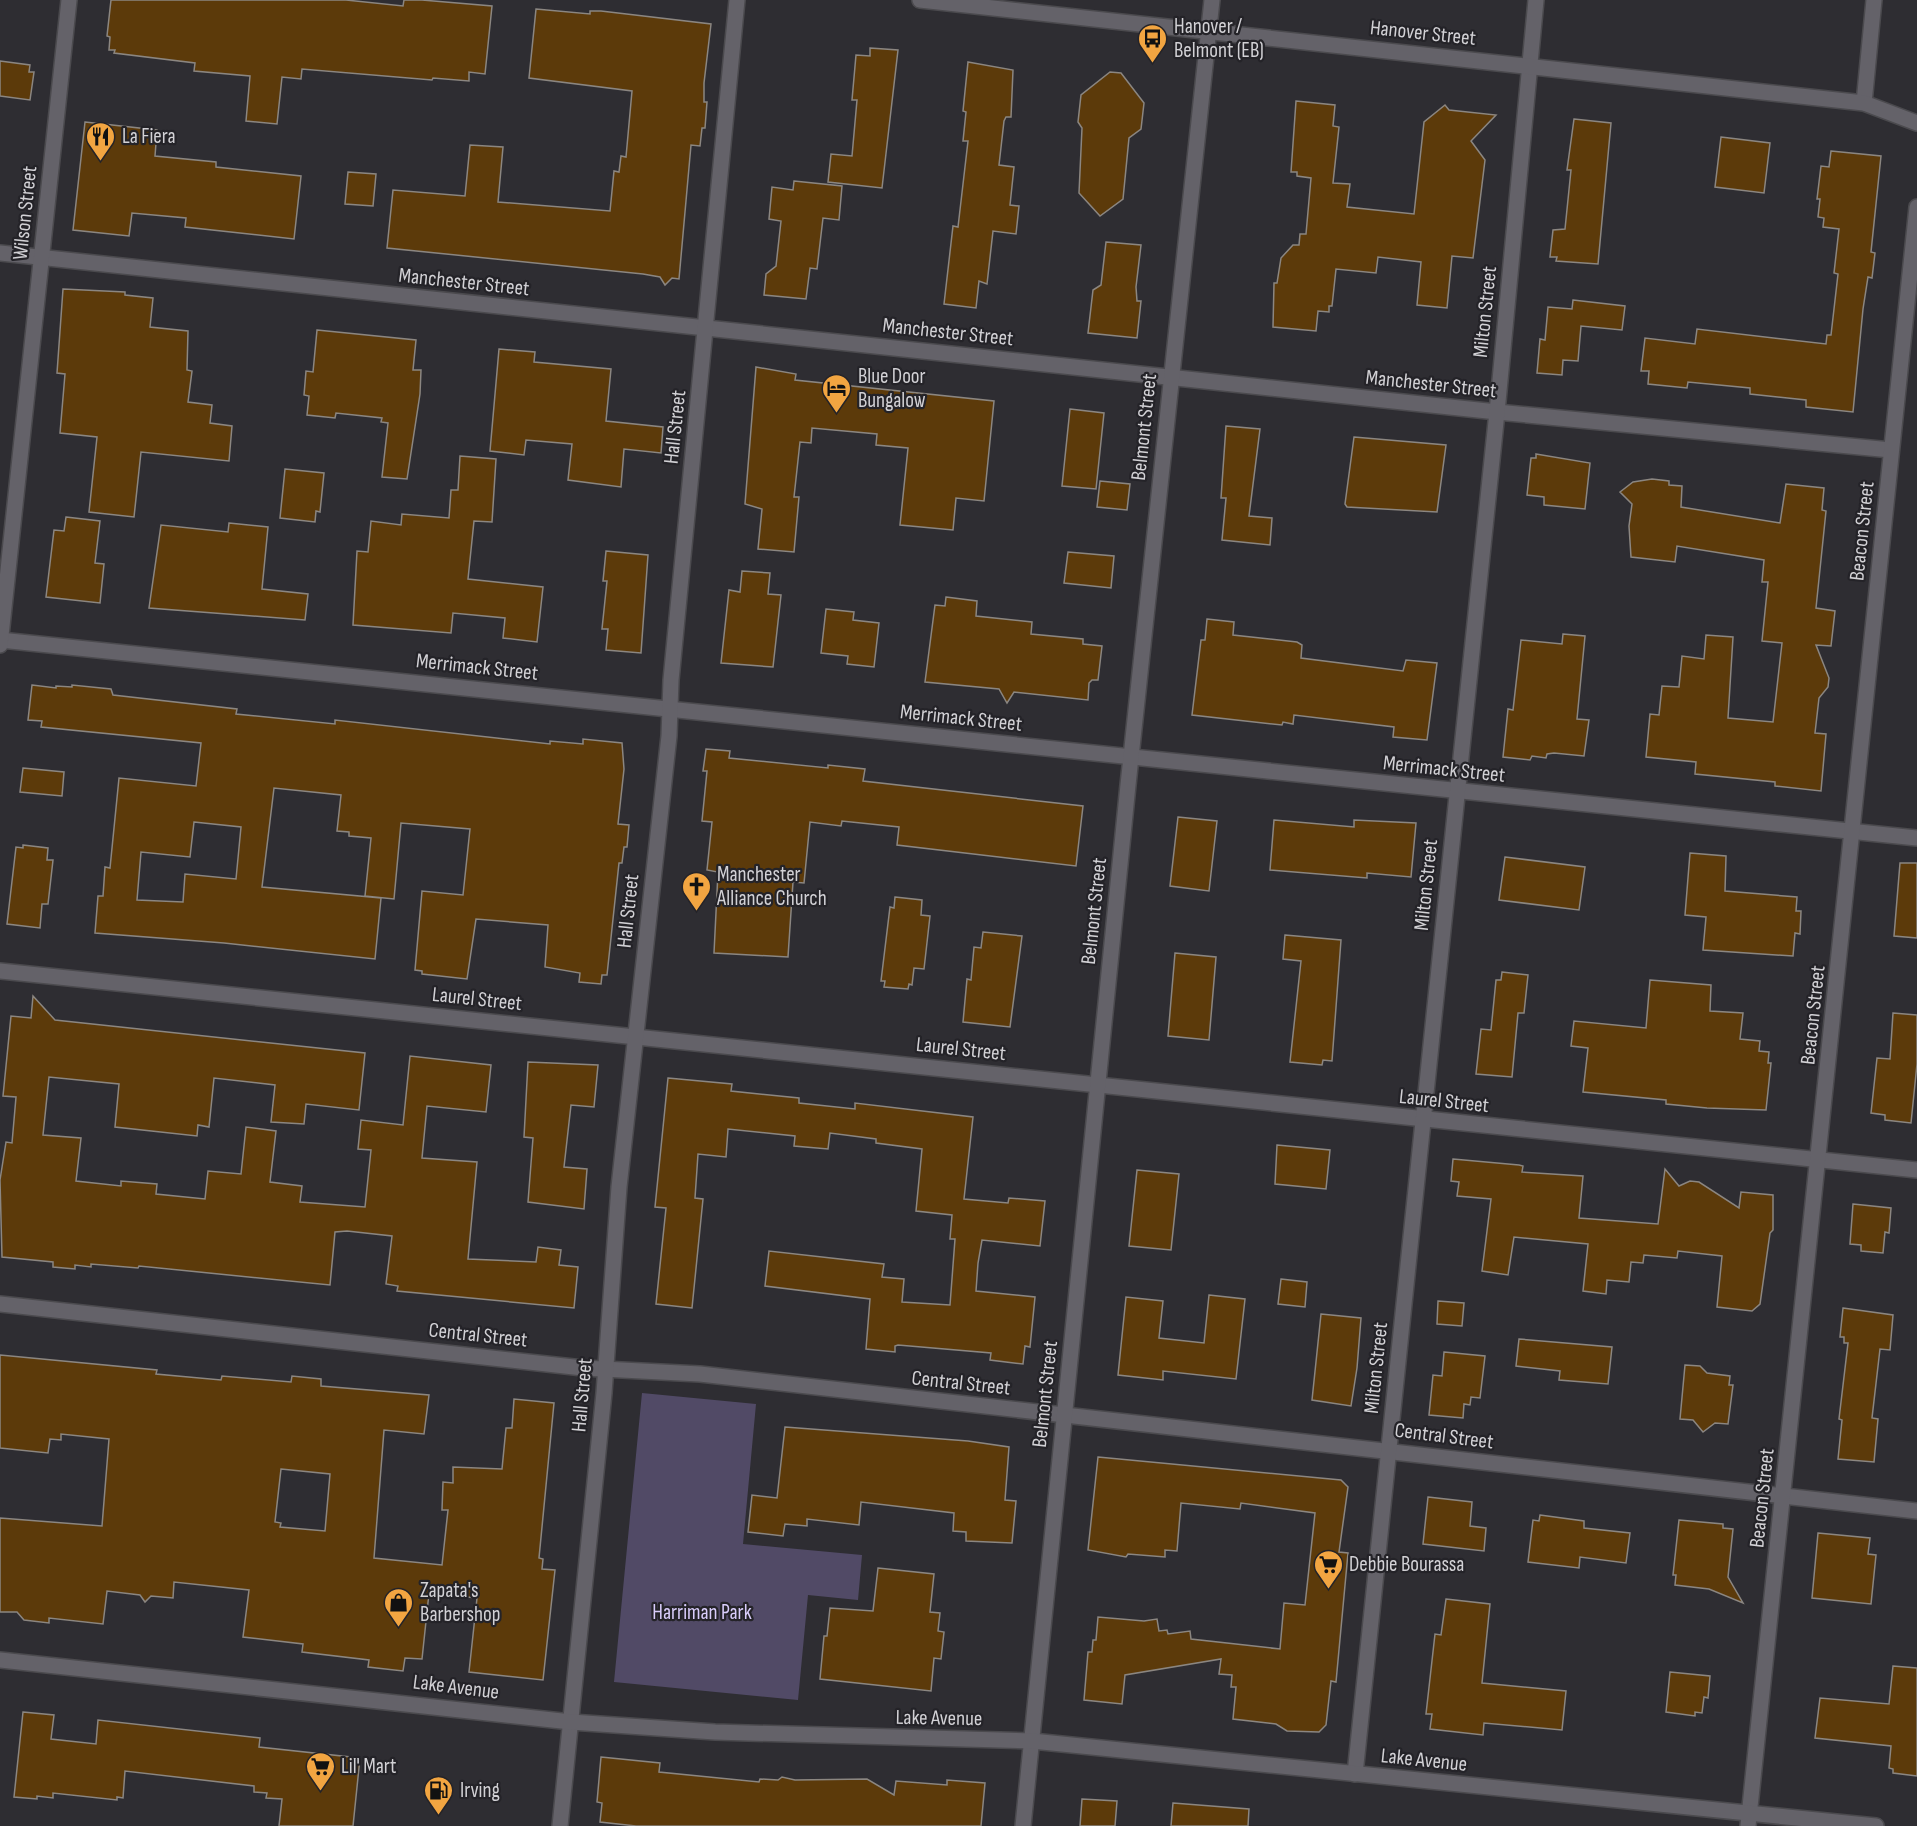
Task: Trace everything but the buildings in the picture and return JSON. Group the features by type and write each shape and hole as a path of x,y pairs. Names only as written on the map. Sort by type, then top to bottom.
{"street":[{"name":"Wilson Street","path":"0,645 69,0"},
{"name":"Hall Street","path":"560,1826 606,1368 620,1187 737,0"},
{"name":"Hanover Street","path":"920,0 1864,103 1917,123"},
{"name":"Belmont Street","path":"1023,1826 1131,757 1212,0"},
{"name":"Milton Street","path":"1355,1774 1421,1120 1497,412 1536,0"},
{"path":"1864,103 1874,0"},
{"name":"Beacon Street","path":"1749,1819 1854,832 1917,207"},
{"name":"Manchester Street","path":"0,253 1497,412 1892,450"},
{"name":"Merrimack Street","path":"0,640 1917,838"},
{"name":"Laurel Street","path":"0,971 1917,1170"},
{"name":"Central Street","path":"0,1304 571,1367 700,1374 1917,1511"},
{"name":"Lake Avenue","path":"0,1660 571,1722 715,1732 1032,1742 1355,1774 1749,1819 1876,1826"}],"green space":[{"name":"Harriman Park","path":"642,1393 756,1404 743,1544 862,1555 858,1600 808,1595 798,1700 614,1682"}],"place":[{"name":"Hanover / Belmont (EB)","path":"1153,64"},
{"name":"La Fiera","path":"101,162"},
{"name":"Blue Door Bungalow","path":"837,414"},
{"name":"Manchester Alliance Church","path":"696,912"},
{"name":"Debbie Bourassa","path":"1328,1590"},
{"name":"Zapata's Barbershop","path":"399,1628"},
{"name":"Lil' Mart","path":"320,1792"},
{"name":"Irving","path":"439,1816"}]}
